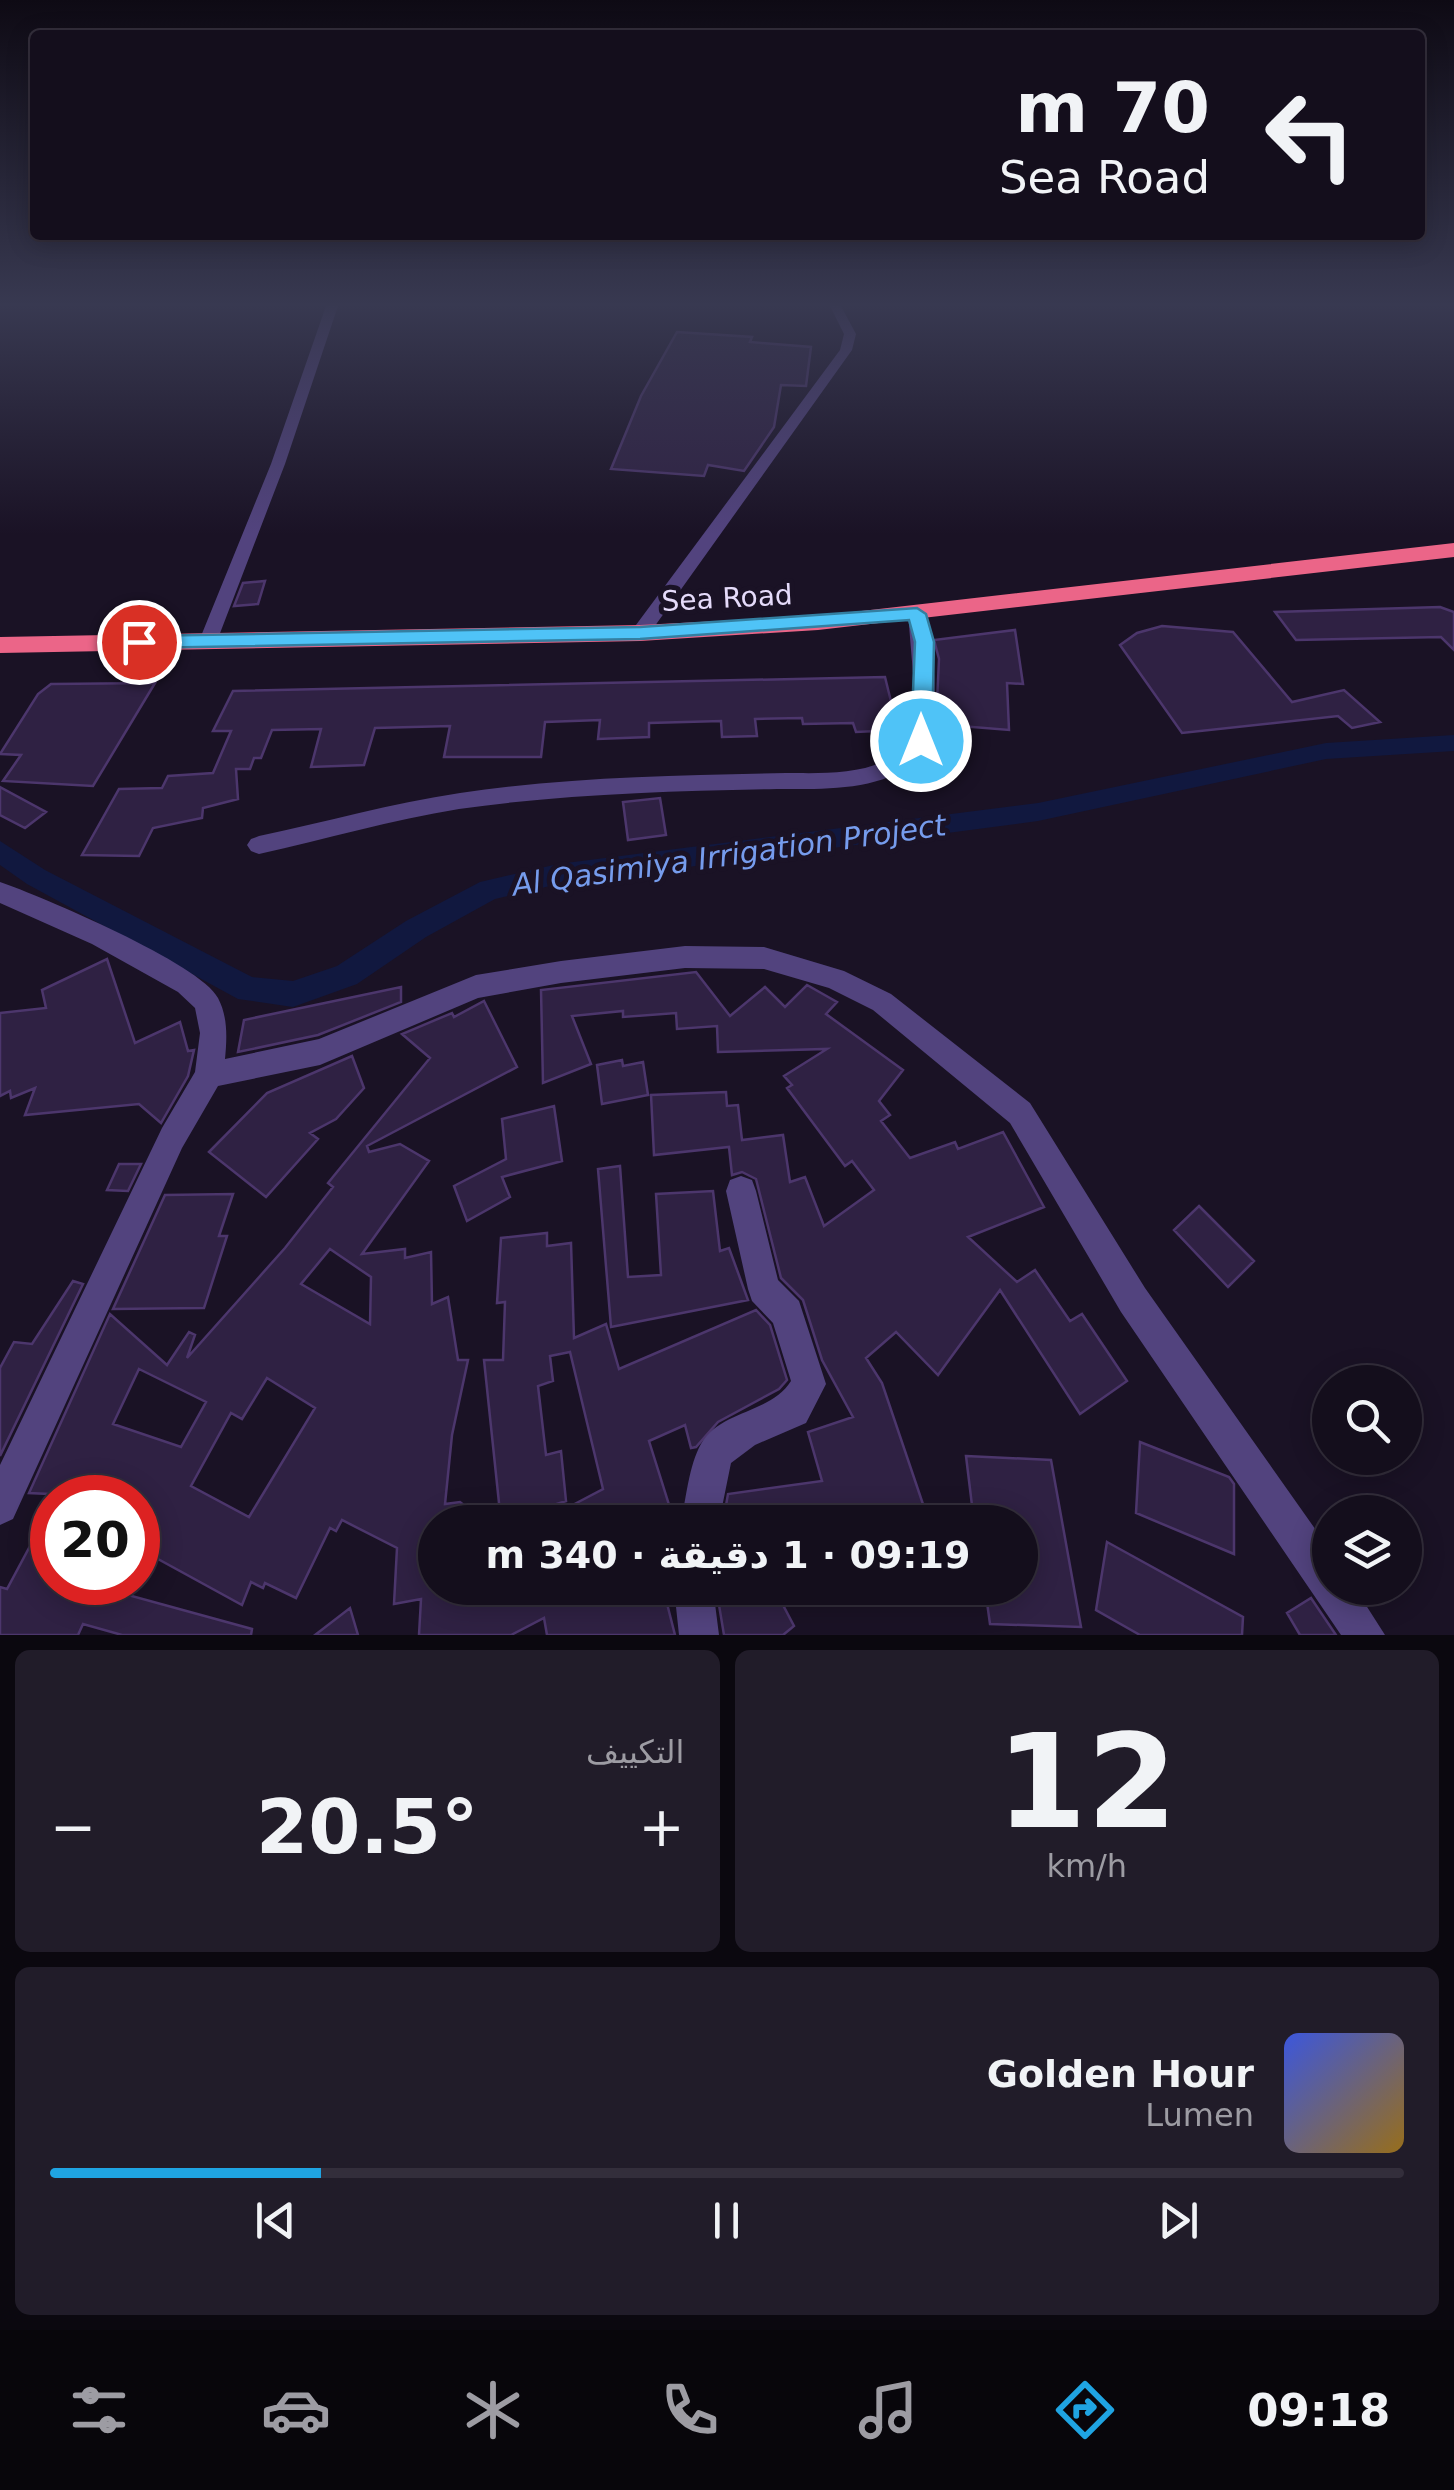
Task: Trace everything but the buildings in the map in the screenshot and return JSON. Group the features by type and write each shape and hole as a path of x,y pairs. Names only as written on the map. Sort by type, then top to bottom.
{"highway":[{"name":"Sea Road","path":"0,646 640,633 917,614 1454,550"}],"street":[{"path":"208,641 306,382"},
{"path":"640,633 822,382"},
{"path":"259,845 458,802 796,780 882,769 910,754 924,730 924,642 917,614"},
{"path":"0,892 101,937 187,984 208,1002 214,1033 209,1075 172,1138 0,1506"},
{"path":"209,1075 320,1052 476,987 562,972 685,957 764,958 835,979 882,1002 1020,1113 1133,1300 1312,1559"},
{"path":"704,1505 716,1453 742,1432 793,1410 810,1384 787,1313 764,1289 741,1192"},
{"path":"696,1605 699,1635"},
{"path":"1344,1605 1365,1635"}],"waterway":[{"name":"Al Qasimiya Irrigation Project","path":"0,851 36,877 248,990 293,994 347,975 416,929 489,890 558,874 1038,812 1326,751 1454,743"}],"route":[{"path":"139,642 640,633 818,624 917,614 924,642 921,741"}]}
